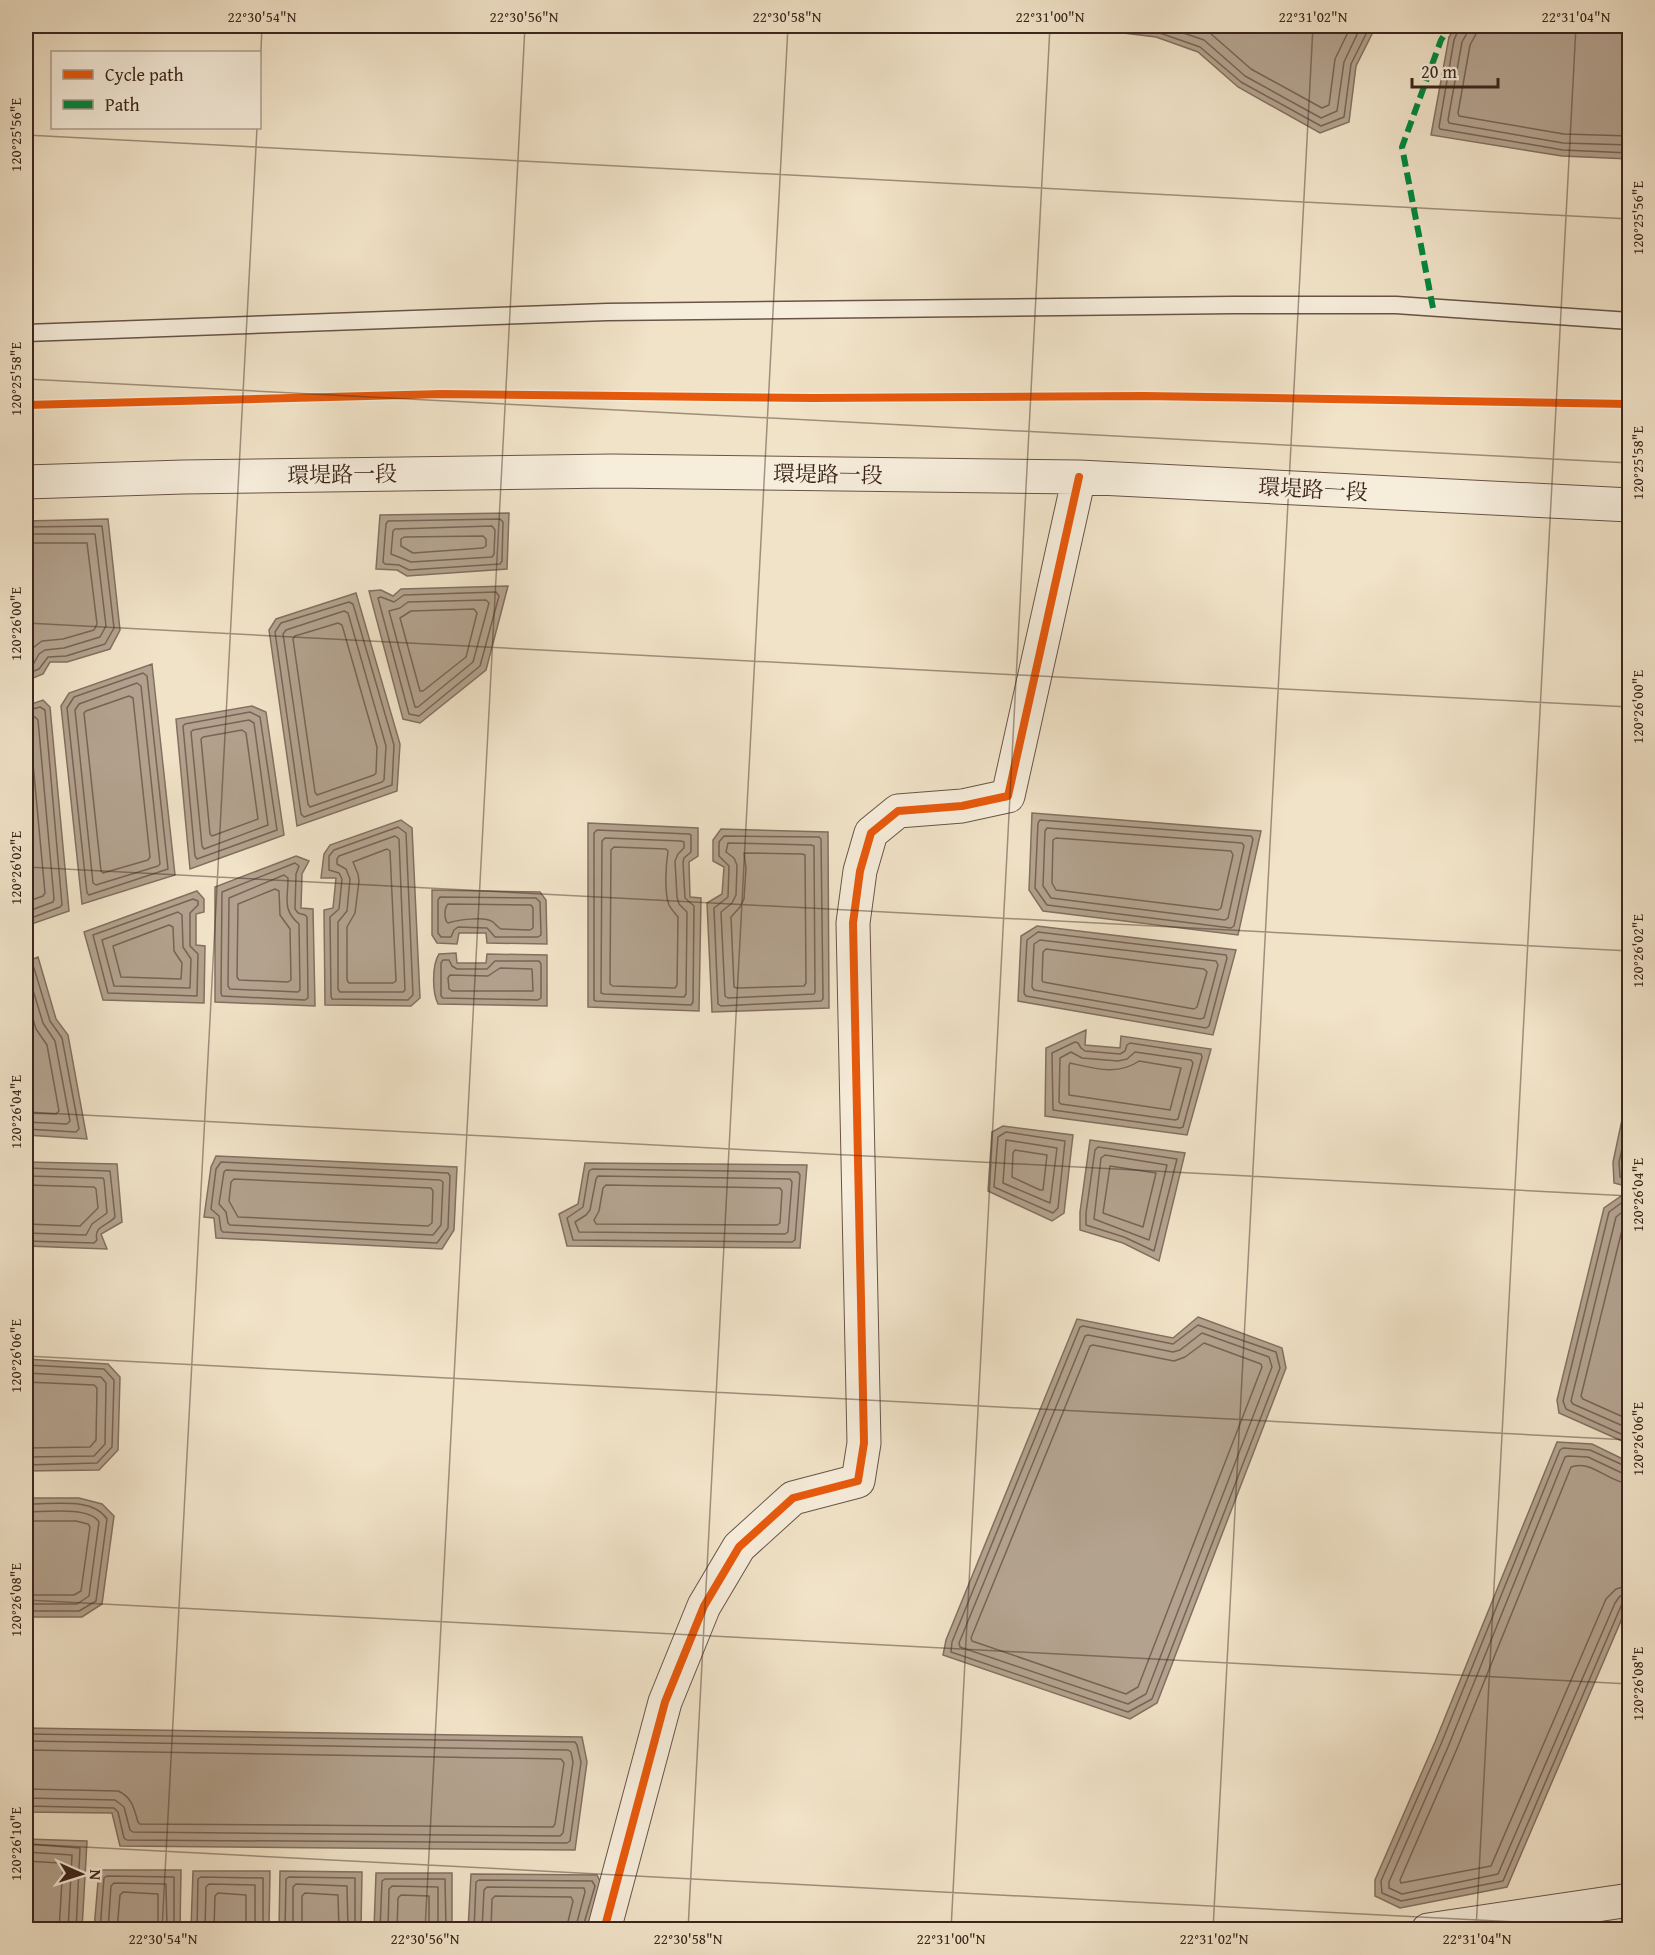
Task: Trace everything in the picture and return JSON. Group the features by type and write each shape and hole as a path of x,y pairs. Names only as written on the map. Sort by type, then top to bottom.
{"street":[{"name":"環堤路一段","path":"26,482 183,477 612,471 1079,477 1629,505"},
{"path":"604,1929 665,1702 704,1606 739,1546 793,1498 858,1481 864,1443 853,923 860,871 871,833 898,811 962,806 1008,796 1079,477"},
{"path":"1428,1929 1629,1900"}],"lane":[{"path":"26,333 607,312 1233,305 1396,305 1629,321"}],"water":[{"path":"1066,26 1376,26 1356,66 1349,122 1320,133 1238,87 1198,52 1156,37"},
{"path":"1456,26 1629,26 1629,159 1562,156 1431,135 1449,37"},
{"path":"509,513 507,569 407,576 397,570 376,569 380,515"},
{"path":"108,519 120,630 110,649 67,662 50,662 43,674 26,681 26,521"},
{"path":"508,586 486,670 420,723 403,719 369,591 381,590 393,596 401,589"},
{"path":"356,593 400,744 397,791 297,826 269,630 276,619"},
{"path":"152,664 175,875 82,904 61,706 69,693"},
{"path":"43,700 50,707 69,911 26,926 26,706"},
{"path":"252,706 266,712 284,835 190,869 176,719"},
{"path":"1032,813 1261,831 1238,935 1043,911 1029,890"},
{"path":"401,820 412,828 420,998 411,1006 325,1005 324,910 333,908 336,878 321,878 324,854 330,845"},
{"path":"588,823 698,828 698,856 689,862 690,897 701,898 699,1011 588,1007"},
{"path":"721,829 828,832 829,1008 712,1012 707,903 722,894 724,867 713,861 713,840"},
{"path":"296,856 309,861 302,874 301,908 313,909 315,1006 215,1002 215,887"},
{"path":"432,890 540,892 546,900 547,944 487,943 486,933 459,933 457,944 437,943 432,935"},
{"path":"197,891 204,899 204,912 196,914 196,945 205,946 204,1003 103,1000 84,932"},
{"path":"1037,926 1236,950 1213,1035 1018,1001 1021,936"},
{"path":"456,953 457,963 486,963 487,954 547,955 547,1006 438,1004 434,979 437,959 439,954"},
{"path":"38,957 56,1019 68,1035 87,1139 26,1135 26,962"},
{"path":"1086,1030 1085,1045 1120,1048 1121,1036 1211,1049 1187,1135 1045,1116 1046,1048"},
{"path":"1629,1087 1630,1187 1614,1183 1613,1162"},
{"path":"1003,1126 1073,1135 1064,1213 1052,1221 988,1191 992,1132"},
{"path":"1090,1140 1185,1153 1159,1261 1123,1243 1080,1230 1080,1212"},
{"path":"216,1156 457,1167 454,1230 442,1249 216,1238 214,1218 204,1217 211,1167"},
{"path":"26,1162 117,1164 122,1222 101,1234 107,1249 26,1246"},
{"path":"585,1163 807,1165 800,1248 567,1246 559,1214 578,1204"},
{"path":"1624,1194 1630,1195 1629,1444 1559,1413 1557,1400 1604,1208"},
{"path":"1198,1317 1282,1348 1286,1368 1157,1703 1130,1719 943,1655 946,1640 1077,1319 1173,1338"},
{"path":"26,1359 108,1364 120,1377 118,1450 99,1470 26,1471"},
{"path":"1557,1442 1592,1444 1629,1462 1629,1602 1507,1887 1400,1908 1375,1896 1375,1880 1435,1742"},
{"path":"26,1498 79,1498 102,1504 114,1516 102,1604 82,1617 26,1617"},
{"path":"26,1728 582,1737 587,1762 575,1850 120,1846 112,1813 26,1812"},
{"path":"26,1839 87,1841 82,1929 26,1929"},
{"path":"99,1870 181,1870 180,1929 94,1929"},
{"path":"193,1871 270,1871 269,1929 191,1929"},
{"path":"280,1871 362,1872 361,1929 279,1929"},
{"path":"376,1873 452,1873 452,1929 374,1929"},
{"path":"471,1874 597,1875 602,1885 587,1929 468,1930"}],"marked path":[{"path":"1433,308 1402,147 1441,40 1450,26"}],"cycle path":[{"path":"26,405 442,394 813,398 1144,396 1630,404"},
{"path":"604,1930 665,1702 704,1606 739,1547 793,1498 858,1481 864,1443 853,923 860,871 871,833 898,811 962,806 1008,796 1079,477"}]}
